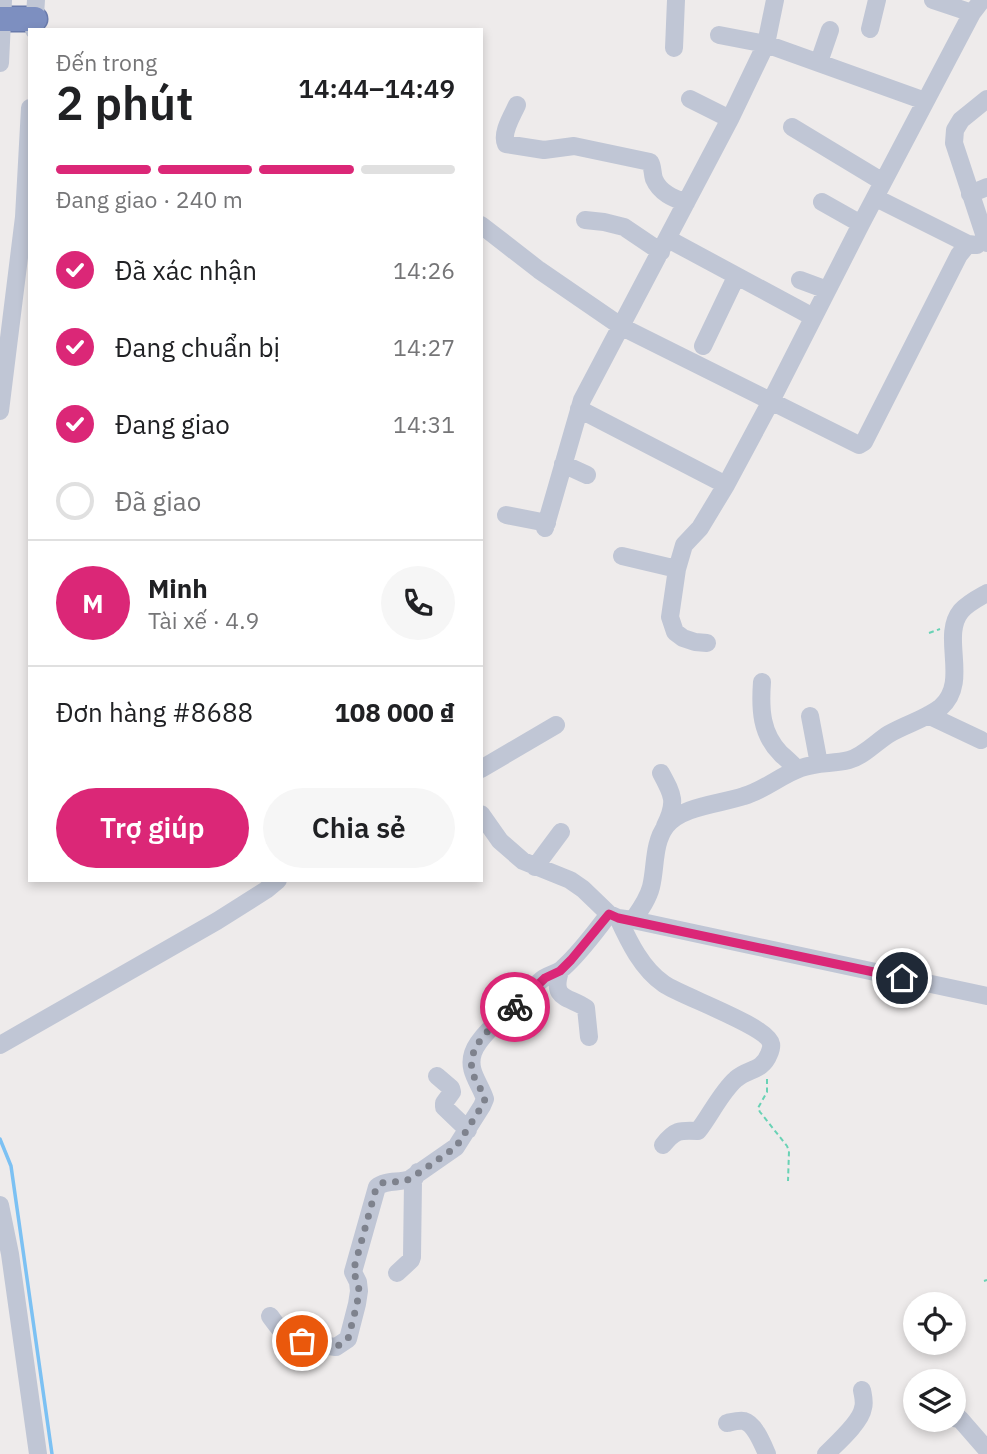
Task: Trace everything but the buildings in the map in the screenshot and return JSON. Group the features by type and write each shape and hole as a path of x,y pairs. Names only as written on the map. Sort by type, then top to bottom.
{"highway":[{"path":"2,13 35,16"}],"street":[{"path":"674,48 677,0"},
{"path":"506,516 546,525 582,400 730,119 766,44 775,0"},
{"path":"870,29 877,0"},
{"path":"707,643 683,638 672,627 670,617 677,569 684,545 700,528 726,485 977,6 933,0"},
{"path":"0,63 2,13"},
{"path":"819,62 830,30"},
{"path":"719,35 766,44 925,101"},
{"path":"691,99 730,119"},
{"path":"938,262 963,250 987,244 979,190 954,143 955,130 961,120 987,99"},
{"path":"517,105 505,133 506,144 544,150 575,146 649,162 662,191 686,203"},
{"path":"792,127 963,250"},
{"path":"0,411 27,218 28,181"},
{"path":"822,202 861,224"},
{"path":"585,220 624,227 736,277 813,317"},
{"path":"483,227 622,327 859,445 963,250"},
{"path":"703,345 736,277"},
{"path":"800,280 827,290"},
{"path":"579,409 726,485"},
{"path":"563,464 587,475"},
{"path":"622,556 677,569"},
{"path":"665,826 679,813 747,796 797,769 858,756 890,734 942,706 951,694 955,680 954,625 960,612 987,593"},
{"path":"762,682 762,718 766,735 797,769"},
{"path":"929,715 981,740"},
{"path":"810,716 819,764"},
{"path":"483,768 556,725"},
{"path":"270,1316 280,1329 294,1338 336,1347 348,1339 359,1291 353,1272 375,1192 381,1183 404,1181 456,1147 485,1099 473,1075 473,1051 490,1029 545,978 560,971 650,889 657,843 673,806 668,786 660,773"},
{"path":"483,817 500,841 523,861 570,880 620,917 987,996"},
{"path":"535,867 561,832"},
{"path":"483,845 500,841"},
{"path":"0,1045 217,921 276,882"},
{"path":"620,917 636,953 665,986 747,1023 769,1038 772,1044 764,1064 736,1078 698,1131 681,1130 671,1135 663,1145"},
{"path":"560,971 557,979 558,992 561,997 586,1008 589,1037"},
{"path":"471,1065 493,1082"},
{"path":"437,1076 452,1091 444,1107 468,1130"},
{"path":"397,1273 412,1257 413,1181 418,1172"},
{"path":"0,1205 10,1254 38,1454"},
{"path":"826,1454 858,1420 863,1410 862,1390"},
{"path":"727,1423 748,1422 767,1454"},
{"path":"966,1426 987,1450"}],"path":[{"path":"764,1064 767,1091 758,1108 787,1146 788,1181"}],"waterway":[{"path":"0,1139 11,1166 52,1454"}],"way so far":[{"path":"302,1341 336,1347 348,1339 359,1291 353,1272 377,1187 381,1183 410,1179 456,1147 485,1099 473,1075 473,1051 490,1029 515,1007"}],"route":[{"path":"515,1007 545,978 560,971 609,914 902,978"}]}
